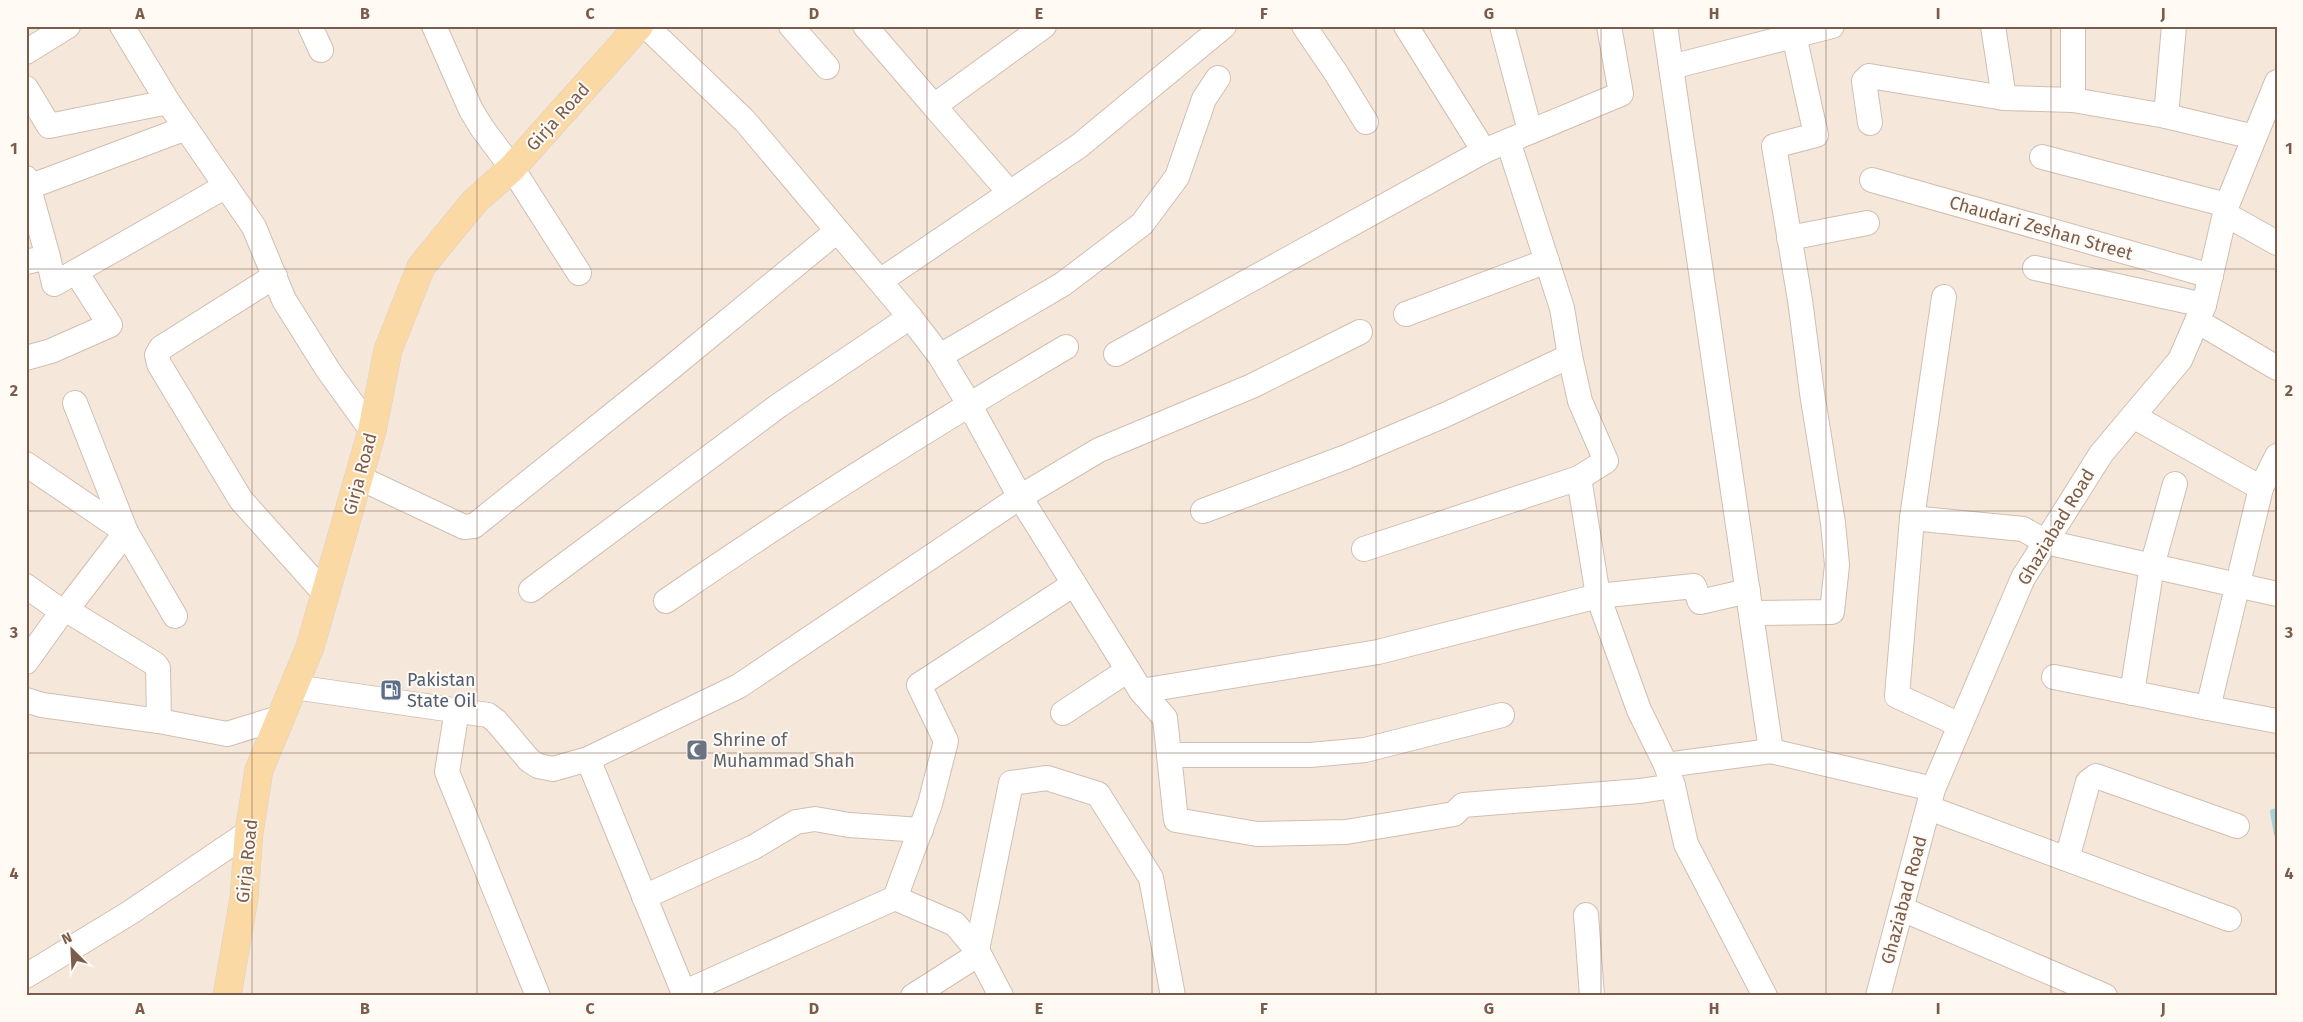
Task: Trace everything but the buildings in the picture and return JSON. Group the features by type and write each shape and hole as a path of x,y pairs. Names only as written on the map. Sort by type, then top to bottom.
{"main road":[{"name":"Girja Road","path":"227,996 244,898 249,832 259,770 310,648 360,478 372,431 388,350 421,266 474,202 512,168 639,26"}],"street":[{"path":"26,52 68,26"},
{"path":"122,26 168,102 254,227 284,300 372,431"},
{"path":"310,26 321,50"},
{"path":"434,26 471,110 512,168 579,273"},
{"path":"646,26 745,121 910,317 940,356 970,404 1020,497 1141,691 1164,718 1176,820 1257,834 1346,832 1454,814 1463,805 1669,775 1771,751 1931,798 2067,859 2229,919"},
{"path":"791,26 828,67"},
{"path":"865,26 1010,193"},
{"path":"934,106 1044,26"},
{"path":"880,281 1079,146 1224,26"},
{"path":"1304,26 1366,122"},
{"path":"1406,26 1484,151"},
{"path":"1502,26 1530,132"},
{"path":"1116,354 1484,151 1621,94 1609,26"},
{"path":"1665,26 1771,751"},
{"path":"1671,67 1832,26"},
{"path":"1993,26 2004,98"},
{"path":"2073,26 2073,100"},
{"path":"2166,116 2174,26"},
{"path":"1141,691 1378,652 1598,596 1694,586 1700,602 1750,602 1832,612 1837,565 1774,146 1816,135 1794,35"},
{"path":"1870,123 1864,81 1869,76 2004,98 2073,100 2264,130"},
{"path":"940,356 1063,284 1142,224 1177,177 1204,98 1218,78"},
{"name":"Ghaziabad Road","path":"1878,996 1931,798 2023,578 2101,454 2180,360 2201,313 2226,209 2264,130 2277,82"},
{"path":"26,88 49,126 168,102"},
{"path":"186,128 28,183 37,260 54,284 226,186"},
{"path":"1364,549 1579,478 1606,461 1580,400 1562,308 1508,140"},
{"path":"2042,157 2226,209 2277,243"},
{"name":"Chaudari Zeshan Street","path":"1872,180 2211,276"},
{"path":"1789,238 1867,223"},
{"path":"360,478 464,526 474,526 837,231"},
{"path":"1406,314 1547,261"},
{"path":"2035,268 2201,313 2277,368"},
{"path":"26,358 51,351 110,325 76,272"},
{"path":"274,276 160,348 157,354 159,364 241,500 326,595"},
{"path":"1944,297 1912,518 1896,696 1960,725"},
{"path":"531,590 778,406 910,317"},
{"path":"294,687 488,715 496,721 529,760 538,766 553,768 588,759 738,686 1020,497 1099,450 1252,386 1360,332"},
{"path":"666,601 753,541 970,404 1066,347"},
{"path":"1203,511 1346,457 1444,415 1570,356"},
{"path":"75,403 126,532 175,616"},
{"path":"2133,416 2261,488"},
{"path":"2208,708 2261,488 2277,456"},
{"path":"26,464 126,532"},
{"path":"1579,478 1598,596 1639,710 1669,775 1686,844 1765,996"},
{"path":"2132,693 2152,566 2175,484"},
{"path":"1912,518 2023,529 2046,542 2277,594"},
{"path":"26,662 59,616 64,613 126,532"},
{"path":"588,759 684,994 895,898 930,804 946,741 919,685 1074,584"},
{"path":"26,586 64,613 70,612 155,664 158,668 159,721"},
{"path":"1063,713 1128,670"},
{"path":"2054,677 2277,721"},
{"path":"26,700 42,705 159,721 227,734 282,717"},
{"path":"457,710 447,772 538,996"},
{"path":"1169,755 1310,755 1365,750 1502,715"},
{"path":"2067,859 2088,782 2096,776 2237,826"},
{"path":"913,996 978,952 1011,783 1047,778 1098,794 1150,875 1173,996"},
{"path":"644,897 754,848 796,822 815,819 849,825 921,830"},
{"path":"26,976 131,912 249,832"},
{"path":"895,898 955,924 978,952 1001,996"},
{"path":"1902,908 2105,996"},
{"path":"1586,915 1592,996"}],"shaded area":[{"path":"26,26 2277,26 2277,996 26,996"}],"waterway":[{"path":"2277,811 2273,812 2277,834"}],"place":[{"name":"Pakistan State Oil","path":"391,690"},
{"name":"Shrine of Muhammad Shah","path":"697,750"}]}
